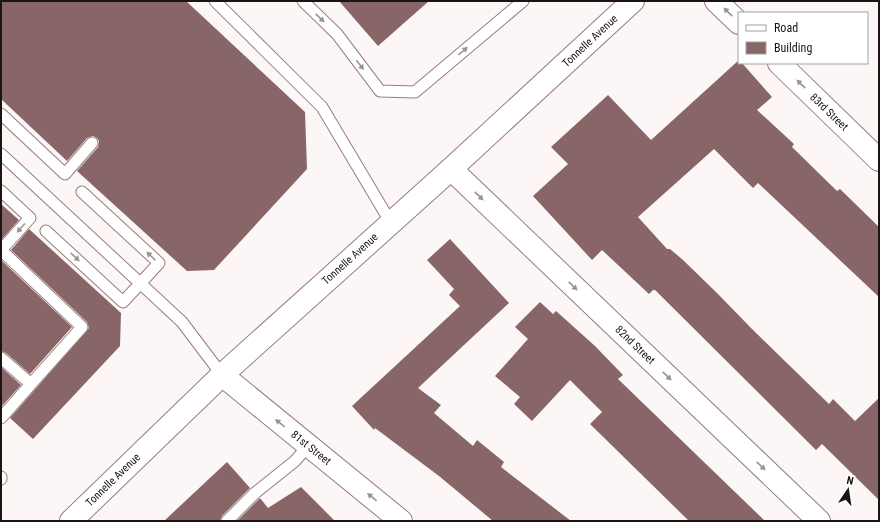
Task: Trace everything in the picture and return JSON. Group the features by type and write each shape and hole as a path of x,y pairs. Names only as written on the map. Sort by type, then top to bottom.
{"street":[{"name":"Tonnelle Avenue","path":"71,521 222,375 451,169 633,1"},
{"path":"716,1 738,22"},
{"name":"83rd Street","path":"781,64 879,160"},
{"name":"82nd Street","path":"451,169 819,521"},
{"name":"81st Street","path":"222,375 401,521"}],"lane":[{"path":"215,1 322,107 390,223"},
{"path":"303,1 337,34 380,91 415,92 523,1"},
{"path":"1,114 64,174 92,143"},
{"path":"1,154 182,322 222,375"},
{"path":"1,191 30,218 1,250 82,327 1,418"},
{"path":"46,230 123,302 159,264 82,192"},
{"path":"1,358 31,384"},
{"path":"227,521 255,493 295,461 308,446"}],"building":[{"path":"1,1 186,1 305,112 307,169 214,270 187,271 77,171 98,147 99,141 97,138 93,136 87,138 67,161 1,99"},
{"path":"339,1 429,1 378,46"},
{"path":"738,61 738,64 743,64 772,97 757,110 794,144 792,147 837,191 840,189 879,227 879,297 758,183 753,188 714,149 638,217 667,249 670,249 683,260 829,404 833,399 855,421 879,398 879,500 822,444 816,450 655,290 649,294 602,250 592,260 533,196 568,164 551,147 608,95 651,140"},
{"path":"1,204 19,220 1,240"},
{"path":"29,229 121,313 120,346 33,439 10,418 89,328 87,322 11,250"},
{"path":"450,239 509,303 418,388 441,405 434,413 473,446 477,440 504,462 501,467 571,521 493,521 439,476 375,428 374,430 352,406 460,306 449,295 454,289 427,260"},
{"path":"1,260 72,327 30,374 6,353 1,351"},
{"path":"540,302 553,314 556,311 595,346 623,375 618,379 765,521 689,521 590,424 602,412 570,380 532,421 514,404 520,397 495,376 528,339 515,327"},
{"path":"1,367 21,385 1,407"},
{"path":"227,462 250,488 222,516 220,521 164,521"},
{"path":"301,487 335,521 237,521 260,498 268,508"}]}
